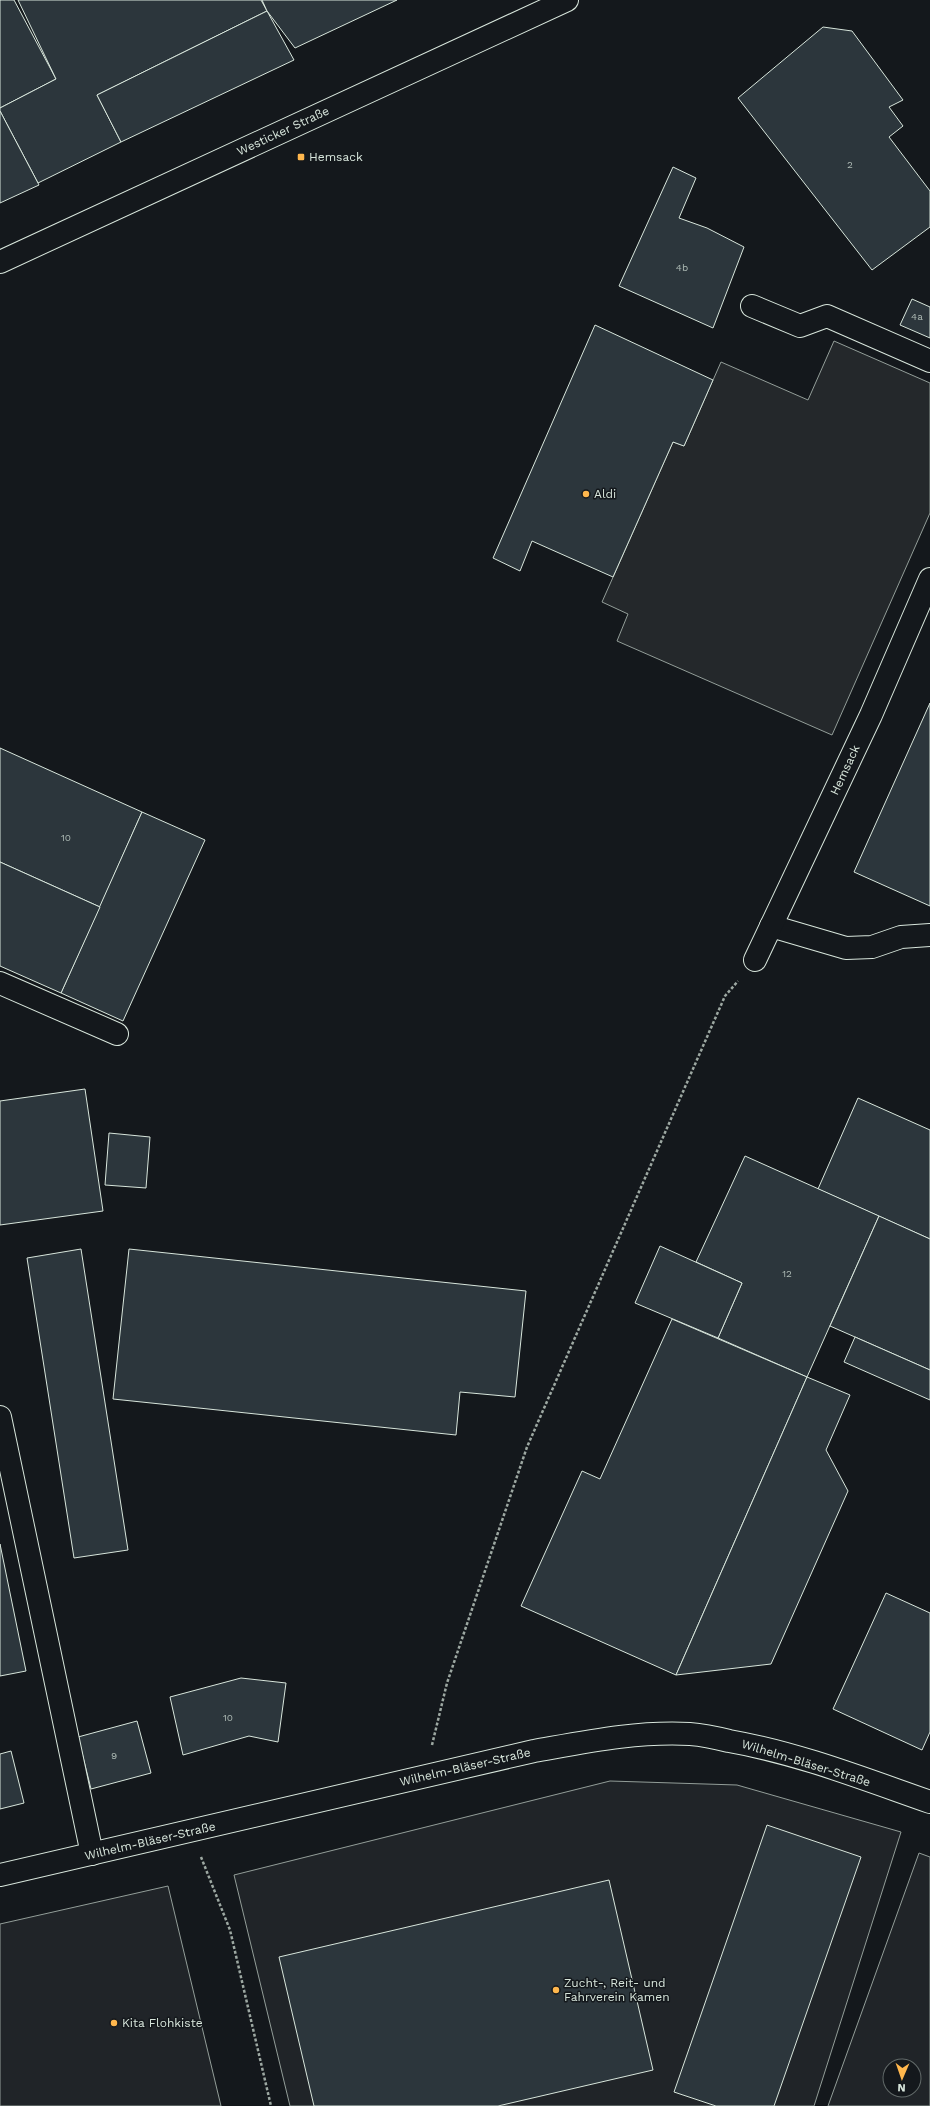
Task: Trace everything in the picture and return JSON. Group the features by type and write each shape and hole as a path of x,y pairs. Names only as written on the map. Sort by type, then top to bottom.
{"street":[{"name":"Westicker Straße","path":"0,262 567,0"},
{"path":"752,306 800,326 827,316 930,360"},
{"name":"Hemsack","path":"756,960 871,715 930,578"},
{"path":"771,926 846,948 872,947 901,937 930,935"},
{"path":"0,983 117,1034"},
{"path":"0,1416 92,1854"},
{"name":"Wilhelm-Bläser-Straße","path":"0,1876 534,1751 599,1739 658,1733 692,1734 757,1746 829,1767 930,1802"}],"path":[{"path":"425,1776 447,1683 527,1447 725,996 756,960"},
{"path":"190,1832 230,1930 271,2106"}],"shaded area":[{"path":"834,341 930,383 930,513 832,735 617,641 628,614 602,602 673,442 684,446 721,362 808,400"},
{"name":"Zucht-, Reit- und Fahrverein Kamen","path":"610,1781 737,1785 901,1832 814,2106 290,2106 234,1875"},
{"path":"919,1853 930,1857 930,2106 828,2106"},
{"name":"Kita Flohkiste","path":"168,1886 221,2106 0,2106 0,1924"}],"building":[{"path":"0,0 14,0 56,79 0,108"},
{"path":"18,0 261,0 267,11 97,95 121,142 38,183 0,111 0,108 56,79"},
{"path":"262,0 397,0 295,48 267,11"},
{"path":"267,11 294,60 121,142 97,95"},
{"path":"823,27 852,31 903,100 889,107 903,126 889,137 930,191 930,227 872,270 738,98"},
{"path":"0,111 39,185 0,203"},
{"path":"673,167 696,178 679,218 707,228 744,247 713,328 619,286"},
{"path":"912,299 930,307 930,338 900,325"},
{"name":"Aldi","path":"595,325 713,380 684,446 673,442 613,577 532,541 520,571 493,558"},
{"path":"930,703 930,906 854,872"},
{"path":"0,748 142,812 100,907 0,862"},
{"path":"142,812 205,840 123,1021 61,993"},
{"path":"0,862 100,907 61,993 0,966"},
{"path":"85,1089 103,1211 0,1225 0,1101"},
{"path":"858,1098 930,1130 930,1239 818,1189"},
{"path":"109,1133 150,1137 146,1188 105,1185"},
{"path":"745,1156 879,1216 807,1377 718,1338 742,1283 696,1262"},
{"path":"879,1216 930,1239 930,1370 830,1326"},
{"path":"660,1246 742,1283 718,1338 635,1303"},
{"path":"81,1249 128,1550 74,1558 27,1258"},
{"path":"129,1249 526,1291 515,1397 460,1392 456,1435 113,1399"},
{"path":"672,1319 807,1377 676,1675 521,1606 582,1471 600,1479"},
{"path":"855,1337 930,1370 930,1400 844,1362"},
{"path":"807,1377 850,1395 826,1450 848,1491 771,1664 676,1675"},
{"path":"0,1544 26,1671 0,1676"},
{"path":"886,1593 930,1613 930,1732 922,1750 833,1709"},
{"path":"241,1678 286,1683 278,1742 249,1736 183,1755 170,1697"},
{"path":"137,1721 151,1773 91,1789 78,1737"},
{"path":"11,1751 24,1803 0,1809 0,1754"},
{"path":"767,1825 861,1857 774,2106 716,2106 674,2092"},
{"path":"609,1880 653,2070 498,2106 314,2106 279,1957"}],"place":[{"name":"Hemsack","path":"301,157"},
{"name":"Aldi","path":"586,494"},
{"name":"Zucht-, Reit- und Fahrverein Kamen","path":"556,1990"},
{"name":"Kita Flohkiste","path":"114,2023"}]}
